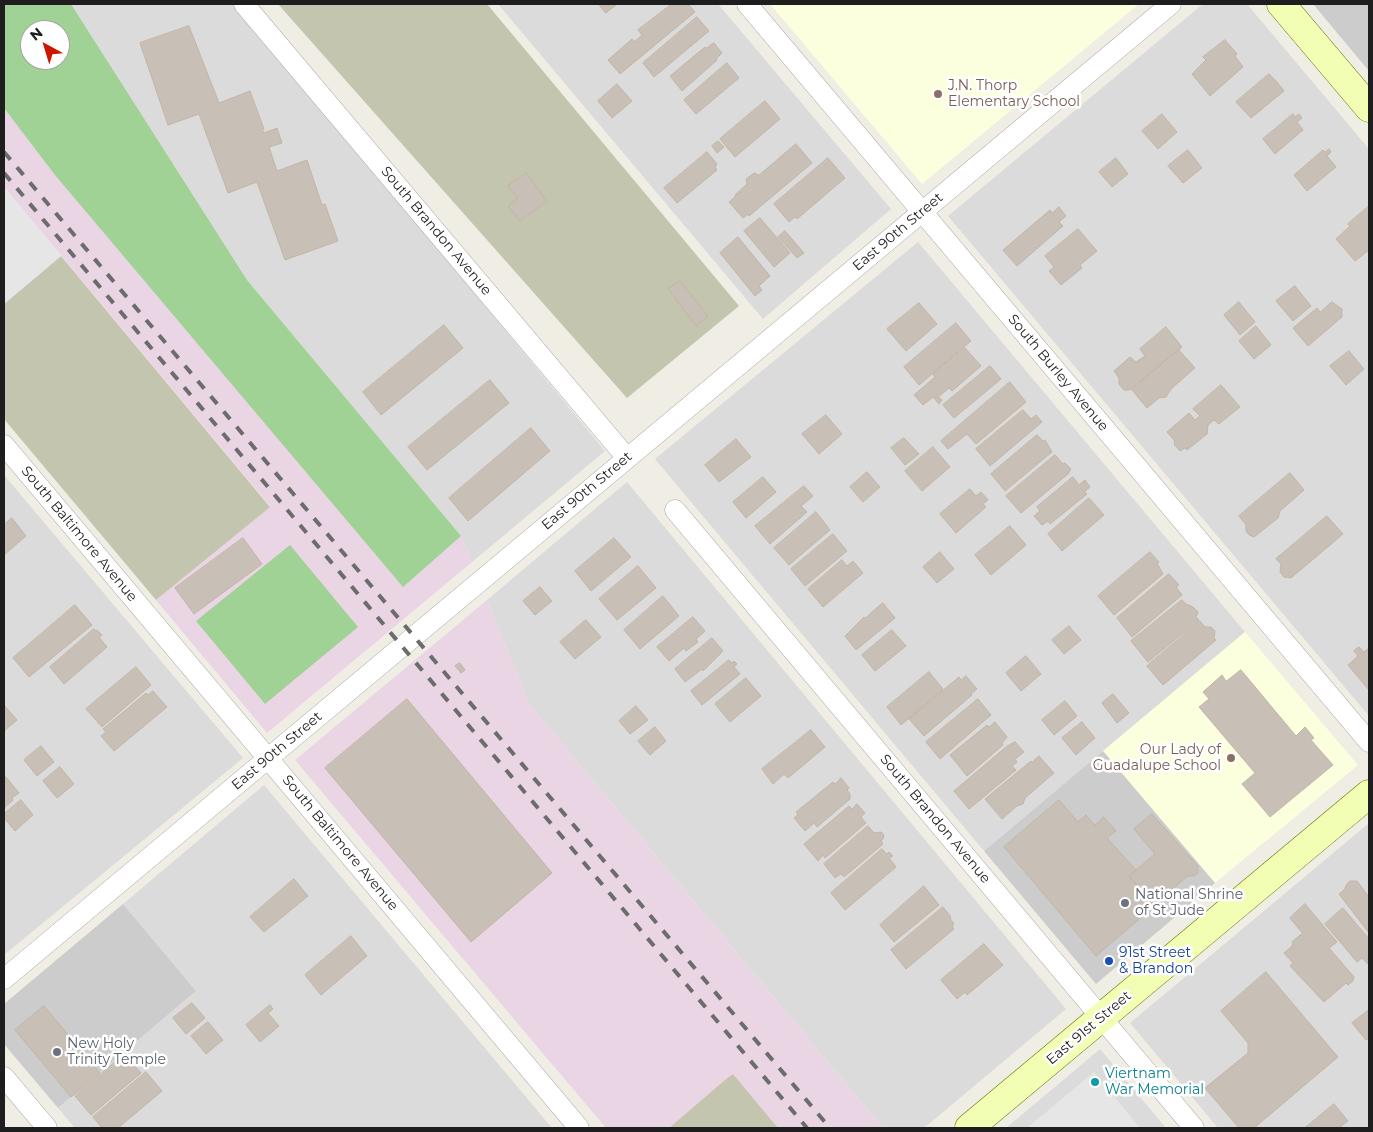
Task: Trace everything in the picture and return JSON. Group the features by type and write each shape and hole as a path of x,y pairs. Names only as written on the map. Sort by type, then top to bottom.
{"street":[{"name":"South Brandon Avenue","path":"244,4 627,458"},
{"name":"South Burley Avenue","path":"747,4 1369,742"},
{"name":"East 90th Street","path":"4,979 1171,4"},
{"path":"1281,4 1369,108"},
{"name":"South Baltimore Avenue","path":"4,445 579,1128"},
{"name":"South Brandon Avenue","path":"675,510 1194,1128"},
{"name":"East 91st Street","path":"969,1128 1369,794"},
{"path":"4,1077 47,1128"}],"shaded area":[{"path":"4,4 71,4 247,280 461,536 472,562 267,733 156,600 270,506 4,187"},
{"path":"71,4 235,4 605,451 472,562 461,536 247,280"},
{"path":"278,4 487,4 739,306 627,398"},
{"path":"498,4 718,4 891,209 763,319"},
{"name":"J.N. Thorp Elementary School","path":"770,4 1139,4 922,184"},
{"path":"1203,4 1247,4 1369,149 1369,716 948,216"},
{"path":"1313,4 1369,4 1369,71"},
{"path":"4,187 61,256 4,304"},
{"path":"918,242 1245,632 984,851 655,459"},
{"path":"61,256 270,507 156,600 4,419 4,304"},
{"path":"4,475 243,758 4,955"},
{"path":"627,482 1066,1009 924,1128 883,1128 529,704 487,600"},
{"path":"487,600 529,704 883,1128 778,1128 733,1074 669,1128 606,1128 295,760"},
{"name":"Our Lady of Guadalupe School","path":"1245,632 1358,765 1215,883 1103,751"},
{"path":"1103,751 1215,883 1096,984 984,851"},
{"path":"264,785 552,1128 75,1128 58,1108 196,991 123,904"},
{"path":"1369,823 1369,1128 1218,1128 1130,1023"},
{"path":"123,904 196,991 58,1108 4,1044 4,1004"},
{"path":"1100,1049 1166,1128 1006,1128"},
{"path":"1094,1072 1140,1128 1027,1128"},
{"path":"733,1074 778,1128 669,1128 725,1080"}],"green space":[{"path":"4,4 71,4 247,280 461,536 403,587 55,175 4,108"},
{"path":"290,545 358,627 265,704 196,621"}],"building":[{"path":"599,4 617,4 606,13"},
{"path":"672,4 688,4 695,12 620,74 608,60 632,39 634,42 642,35 638,30"},
{"path":"697,17 709,31 654,77 643,63"},
{"path":"189,26 219,103 250,91 264,133 277,128 282,143 269,147 277,171 307,160 322,205 325,204 338,241 285,260 257,182 228,193 199,114 168,125 140,43"},
{"path":"1225,40 1237,54 1235,56 1243,67 1210,96 1192,74 1206,60 1203,57"},
{"path":"714,43 722,53 717,60 682,91 670,76 705,47"},
{"path":"727,63 739,78 696,114 684,100"},
{"path":"1269,74 1284,91 1251,118 1236,102"},
{"path":"617,84 632,101 612,118 598,101"},
{"path":"765,101 780,119 735,157 720,139"},
{"path":"1162,114 1177,132 1158,149 1142,131"},
{"path":"1293,114 1295,117 1299,114 1302,118 1297,122 1303,130 1275,154 1263,139"},
{"path":"718,141 724,147 717,153 712,146"},
{"path":"796,144 812,163 749,216 748,214 743,218 729,202 747,184 746,179 754,173 759,175"},
{"path":"1329,149 1331,152 1327,156 1336,167 1307,191 1294,175 1323,150 1325,152"},
{"path":"1188,150 1202,168 1183,183 1168,166"},
{"path":"707,152 717,164 715,167 717,170 677,203 664,188"},
{"path":"828,158 845,178 797,219 795,217 789,222 774,204"},
{"path":"1116,158 1128,174 1112,187 1099,172"},
{"path":"526,173 547,201 520,221 508,206 518,198 508,186"},
{"path":"1369,206 1369,250 1355,261 1336,239 1350,226 1348,224"},
{"path":"1059,207 1066,216 1059,222 1063,226 1017,266 1003,250 1050,210 1052,213"},
{"path":"760,218 790,253 774,267 744,231"},
{"path":"1078,229 1097,251 1080,265 1082,268 1061,285 1049,271 1054,267 1045,256"},
{"path":"785,231 804,253 797,258 778,237"},
{"path":"738,237 770,276 759,286 762,290 755,296 720,253"},
{"path":"680,281 708,316 696,326 668,289"},
{"path":"1295,286 1311,306 1293,321 1276,301"},
{"path":"1239,302 1255,322 1240,335 1224,315"},
{"path":"1332,302 1342,309 1342,317 1308,346 1293,328 1317,308 1320,312"},
{"path":"919,303 937,324 906,351 887,329"},
{"path":"956,323 971,341 919,385 904,367"},
{"path":"444,325 463,348 381,415 363,392"},
{"path":"1256,326 1271,345 1254,359 1239,341"},
{"path":"1166,327 1182,347 1130,390 1124,390 1119,384 1119,378 1114,371 1130,357 1136,362 1145,356 1140,349"},
{"path":"965,348 981,366 952,391 949,388 938,397 942,400 939,404 933,397 923,405 914,395 935,377 933,374"},
{"path":"1179,350 1195,368 1172,388 1166,397 1159,398 1147,408 1132,390"},
{"path":"1349,351 1364,369 1346,385 1330,366"},
{"path":"990,366 1001,379 954,418 943,405"},
{"path":"490,380 509,403 427,470 408,447"},
{"path":"1010,382 1026,402 976,444 967,434 948,449 941,441"},
{"path":"1221,385 1240,407 1219,424 1214,420 1208,425 1207,434 1187,450 1185,448 1180,451 1174,444 1175,441 1167,432 1189,413 1195,420 1200,416 1193,409"},
{"path":"1023,410 1031,419 1036,415 1042,422 990,466 976,449"},
{"path":"826,415 842,434 819,454 802,434"},
{"path":"531,428 550,451 468,521 449,498"},
{"path":"1037,435 1043,441 1045,440 1052,452 1005,491 991,474"},
{"path":"904,438 919,454 905,465 891,448"},
{"path":"736,439 751,457 719,482 705,465"},
{"path":"933,447 950,467 922,491 905,471"},
{"path":"1055,455 1063,464 1065,463 1071,469 1068,474 1021,513 1006,496"},
{"path":"867,472 880,487 863,502 850,487"},
{"path":"1290,473 1304,490 1280,511 1278,518 1254,537 1249,535 1246,531 1246,525 1239,516"},
{"path":"763,477 776,492 746,518 733,502"},
{"path":"1073,477 1079,485 1085,480 1090,487 1084,492 1087,494 1050,524 1048,521 1042,525 1034,516 1040,511 1037,507"},
{"path":"804,486 813,496 801,506 807,512 770,544 755,526"},
{"path":"970,489 976,496 981,492 988,500 983,504 986,507 956,533 940,514"},
{"path":"1089,498 1104,515 1062,551 1048,534"},
{"path":"816,512 830,530 789,565 774,548"},
{"path":"1327,516 1343,534 1291,578 1284,577 1280,572 1281,564 1276,559"},
{"path":"12,518 26,536 4,555 4,525"},
{"path":"1010,526 1026,545 991,575 975,555"},
{"path":"833,534 847,551 805,586 791,569"},
{"path":"243,538 262,564 194,614 175,588"},
{"path":"614,538 631,557 591,591 575,571"},
{"path":"940,552 954,569 937,583 923,567"},
{"path":"1150,552 1159,562 1157,563 1163,574 1114,615 1098,596"},
{"path":"842,560 847,566 853,561 863,573 823,607 808,589"},
{"path":"638,566 656,588 617,620 599,599"},
{"path":"1169,574 1179,585 1176,587 1182,595 1132,637 1117,618"},
{"path":"540,587 552,601 535,615 523,601"},
{"path":"663,596 679,616 640,649 624,630"},
{"path":"1182,600 1198,612 1196,617 1199,620 1148,662 1131,641"},
{"path":"883,603 895,618 856,650 845,636 864,617"},
{"path":"75,605 92,625 29,677 13,658"},
{"path":"693,617 705,631 696,639 698,642 686,651 684,648 669,661 657,647"},
{"path":"586,620 601,637 575,659 560,642"},
{"path":"1200,621 1205,627 1211,627 1215,631 1214,638 1216,640 1163,685 1147,666"},
{"path":"1069,626 1081,640 1064,654 1052,640"},
{"path":"94,629 102,635 99,637 107,647 64,684 50,667"},
{"path":"892,630 906,646 875,671 862,655"},
{"path":"712,638 723,651 703,671 702,669 685,682 675,669"},
{"path":"1359,647 1364,652 1369,648 1369,690 1348,665 1358,656 1354,651"},
{"path":"1026,656 1041,674 1021,691 1006,673"},
{"path":"729,660 737,664 734,667 740,674 702,705 691,691"},
{"path":"460,663 465,670 461,673 455,666"},
{"path":"136,667 151,685 102,727 86,709"},
{"path":"1241,670 1296,736 1305,727 1314,738 1311,740 1333,765 1270,817 1242,784 1255,773 1199,707 1209,699 1203,692 1222,675 1226,681"},
{"path":"929,672 943,689 901,725 887,707"},
{"path":"966,676 977,689 924,736 909,719 959,677 961,680"},
{"path":"746,678 761,696 730,722 715,704"},
{"path":"153,691 167,707 114,751 101,736 106,732 103,729 146,693 148,695"},
{"path":"1113,694 1129,713 1117,723 1102,703"},
{"path":"407,699 552,873 471,942 325,768"},
{"path":"978,699 991,715 940,759 926,742"},
{"path":"1065,701 1077,716 1054,735 1042,720"},
{"path":"4,705 17,720 4,731"},
{"path":"636,706 648,720 630,734 619,721"},
{"path":"995,722 1007,737 1002,743 1003,745 967,776 950,755 987,725 989,727"},
{"path":"1082,722 1095,738 1076,755 1062,738"},
{"path":"655,727 666,741 650,755 638,741"},
{"path":"811,730 825,747 788,778 784,774 773,784 762,769"},
{"path":"1015,742 1024,752 1015,759 1017,762 1012,766 1016,770 969,809 954,791 1006,747"},
{"path":"41,746 54,762 37,776 24,760"},
{"path":"1039,756 1054,773 1025,798 1023,804 1017,806 1002,819 985,799"},
{"path":"60,767 74,784 57,798 43,781"},
{"path":"6,777 19,793 4,808 4,778"},
{"path":"841,778 849,788 847,790 850,794 850,799 817,827 814,823 805,831 794,818 798,814 796,812 833,782 835,784"},
{"path":"21,800 33,815 15,831 4,818 4,814"},
{"path":"1059,800 1078,822 1086,815 1095,825 1104,817 1116,831 1107,838 1136,870 1129,876 1153,905 1151,909 1096,956 1004,847"},
{"path":"857,804 865,813 861,817 866,823 825,858 823,855 818,861 804,844 849,806 852,809"},
{"path":"1152,814 1198,866 1198,873 1194,876 1188,876 1153,905 1129,876 1155,854 1134,829"},
{"path":"868,826 874,833 881,832 884,835 881,841 883,844 844,877 841,874 835,878 824,864"},
{"path":"882,849 887,854 889,852 893,856 889,858 896,867 845,910 831,893"},
{"path":"294,879 308,896 264,932 250,917"},
{"path":"1350,881 1357,881 1369,897 1369,933 1339,894"},
{"path":"924,886 939,905 894,942 880,925"},
{"path":"1305,904 1337,942 1329,948 1354,977 1353,981 1348,985 1346,983 1324,1002 1290,966 1293,963 1284,953 1292,946 1293,941 1303,934 1290,918"},
{"path":"943,907 951,917 954,929 906,969 891,950"},
{"path":"1343,908 1369,939 1369,965 1362,958 1357,962 1325,924"},
{"path":"351,936 367,956 321,995 305,975"},
{"path":"984,944 1003,965 967,995 965,992 957,999 941,980"},
{"path":"1266,972 1338,1057 1254,1128 1239,1128 1205,1088 1248,1053 1248,1043 1221,1011"},
{"path":"192,1003 205,1018 186,1034 173,1018"},
{"path":"270,1005 273,1009 268,1013 279,1026 260,1042 246,1025"},
{"name":"New Holy Trinity Temple","path":"44,1006 100,1073 71,1097 15,1030"},
{"path":"1369,1010 1369,1038 1366,1040 1352,1023"},
{"path":"208,1022 223,1040 206,1054 191,1036"},
{"path":"125,1054 141,1073 91,1115 75,1096"},
{"path":"146,1072 162,1091 118,1128 102,1128 93,1117"},
{"path":"1334,1104 1348,1121 1339,1128 1305,1128"}],"railway":[{"path":"4,152 830,1128"},
{"path":"4,173 807,1128"}],"place":[{"name":"J.N. Thorp Elementary School","path":"938,94"},
{"name":"Our Lady of Guadalupe School","path":"1231,758"},
{"name":"National Shrine of St Jude","path":"1125,903"},
{"name":"91st Street & Brandon","path":"1109,961"},
{"name":"New Holy Trinity Temple","path":"57,1052"},
{"name":"Viertnam War Memorial","path":"1095,1082"}]}
